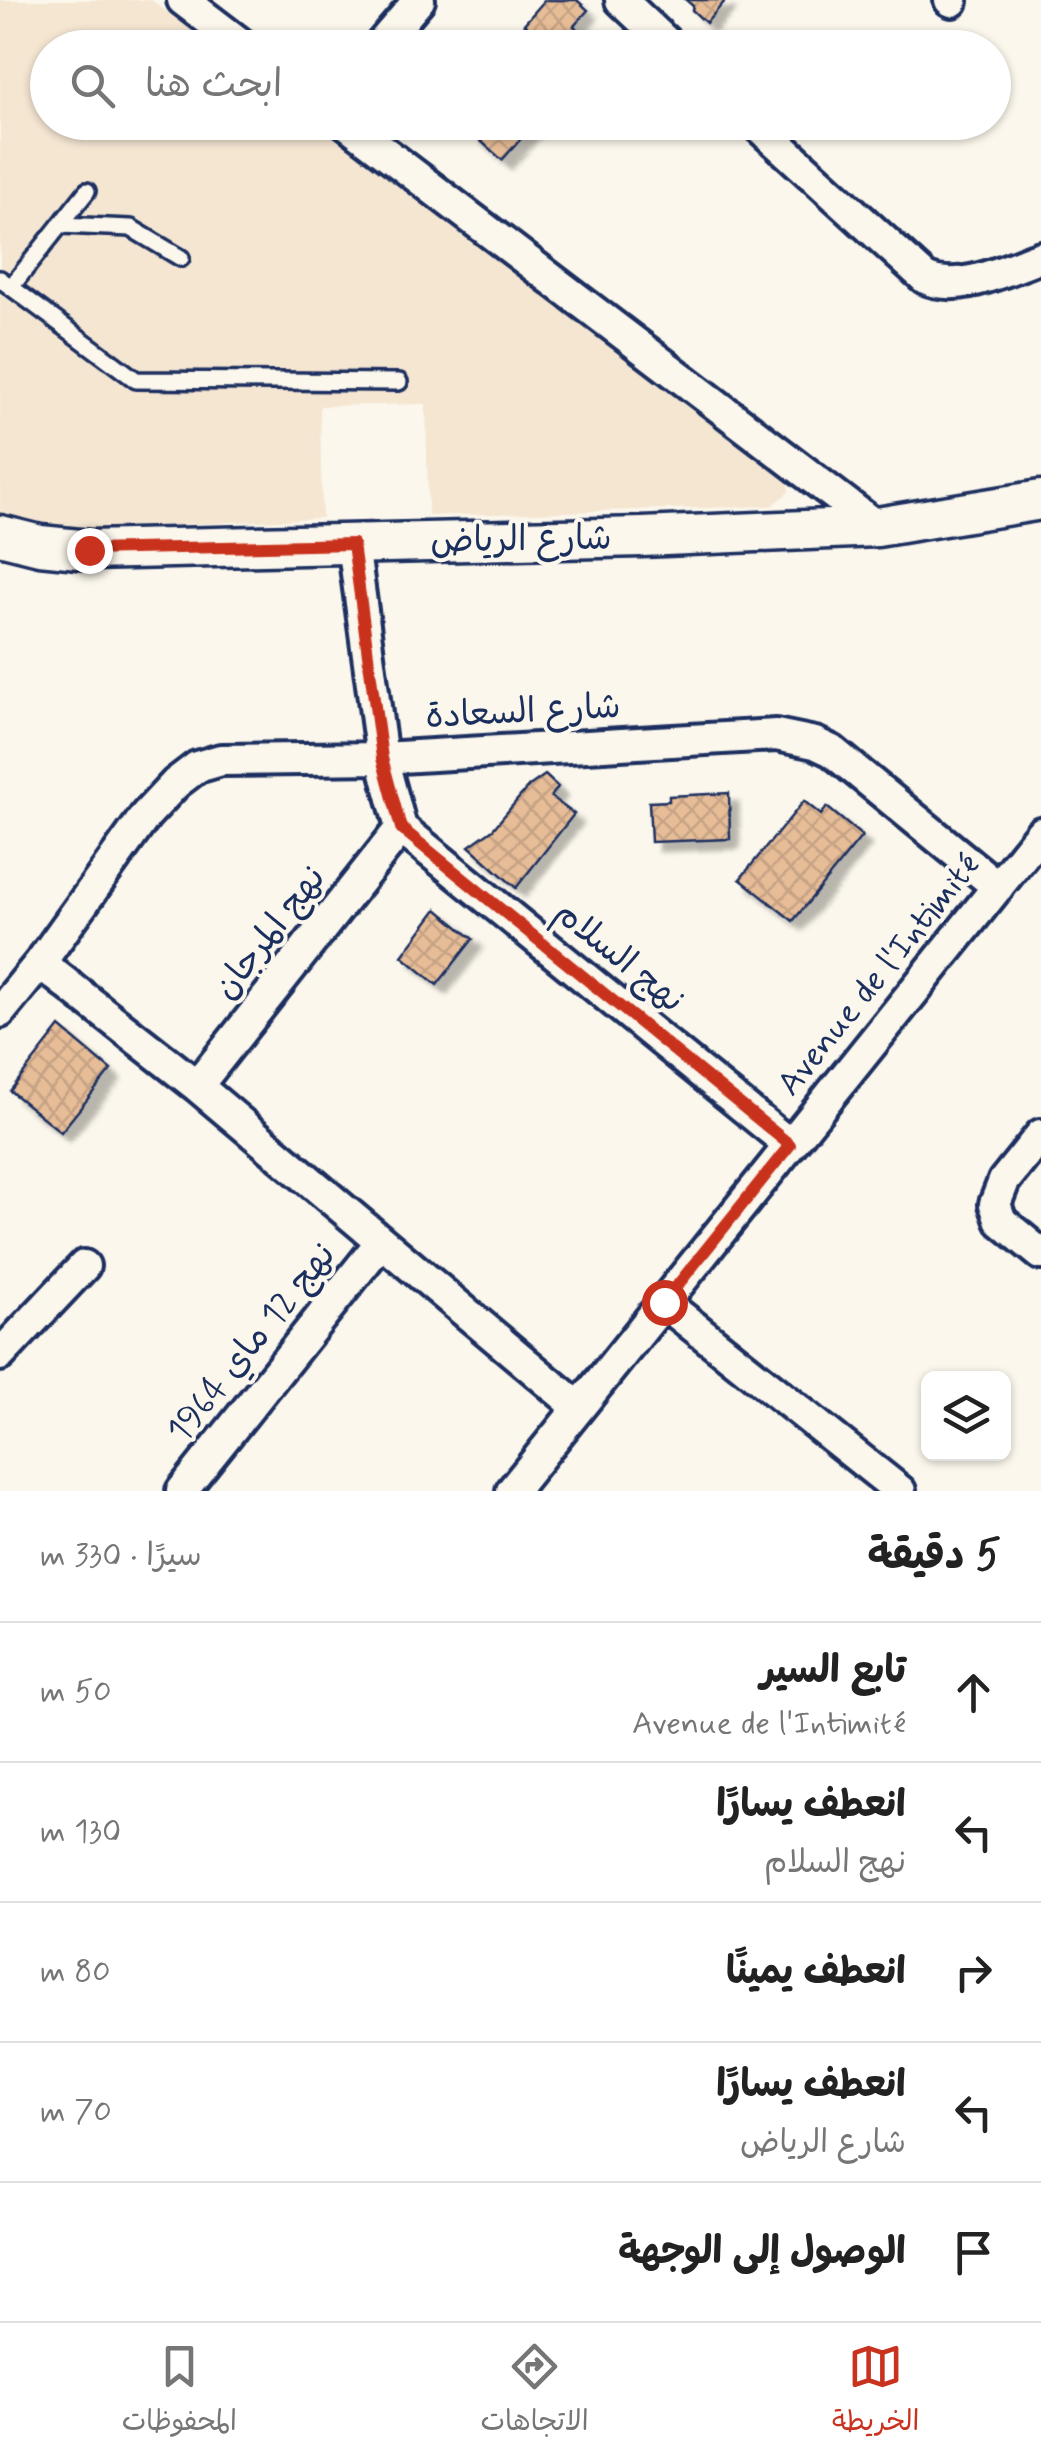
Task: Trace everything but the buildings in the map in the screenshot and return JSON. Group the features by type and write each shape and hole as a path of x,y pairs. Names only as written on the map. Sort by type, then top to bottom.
{"street":[{"path":"183,0 222,30"},
{"path":"393,30 419,0"},
{"path":"621,0 653,30"},
{"path":"369,140 876,527"},
{"path":"774,140 925,278 937,283 957,283 1041,256"},
{"name":"شارع الرياض","path":"0,535 40,545 89,550 876,527 1041,500"},
{"path":"353,544 382,758 401,828"},
{"name":"شارع السعادة","path":"0,1012 40,964 146,815 176,782 197,767 221,760 382,758 776,734 795,737 832,751 998,887"},
{"name":"نهج المرجان","path":"197,1086 401,828"},
{"name":"نهج السلام","path":"401,828 790,1145"},
{"name":"Avenue de l'Intimité","path":"512,1491 1041,834"},
{"path":"40,964 197,1086 578,1408"},
{"path":"1041,1135 1004,1181 995,1204 1001,1221 1041,1254"},
{"name":"نهج 12 ماي 1964","path":"182,1491 381,1242"},
{"path":"0,1355 84,1266"},
{"path":"664,1302 900,1491"}],"lane":[{"path":"87,191 5,283 136,380 399,382"},
{"path":"60,225 131,228 181,258"}],"shaded area":[{"path":"0,0 151,0 192,30 30,30 30,140 339,140 786,470 789,492 771,506 428,516 426,404 320,406 322,518 48,531 0,520"}],"route":[{"path":"89,550 353,544 382,758 401,828 790,1145 664,1302"}]}
